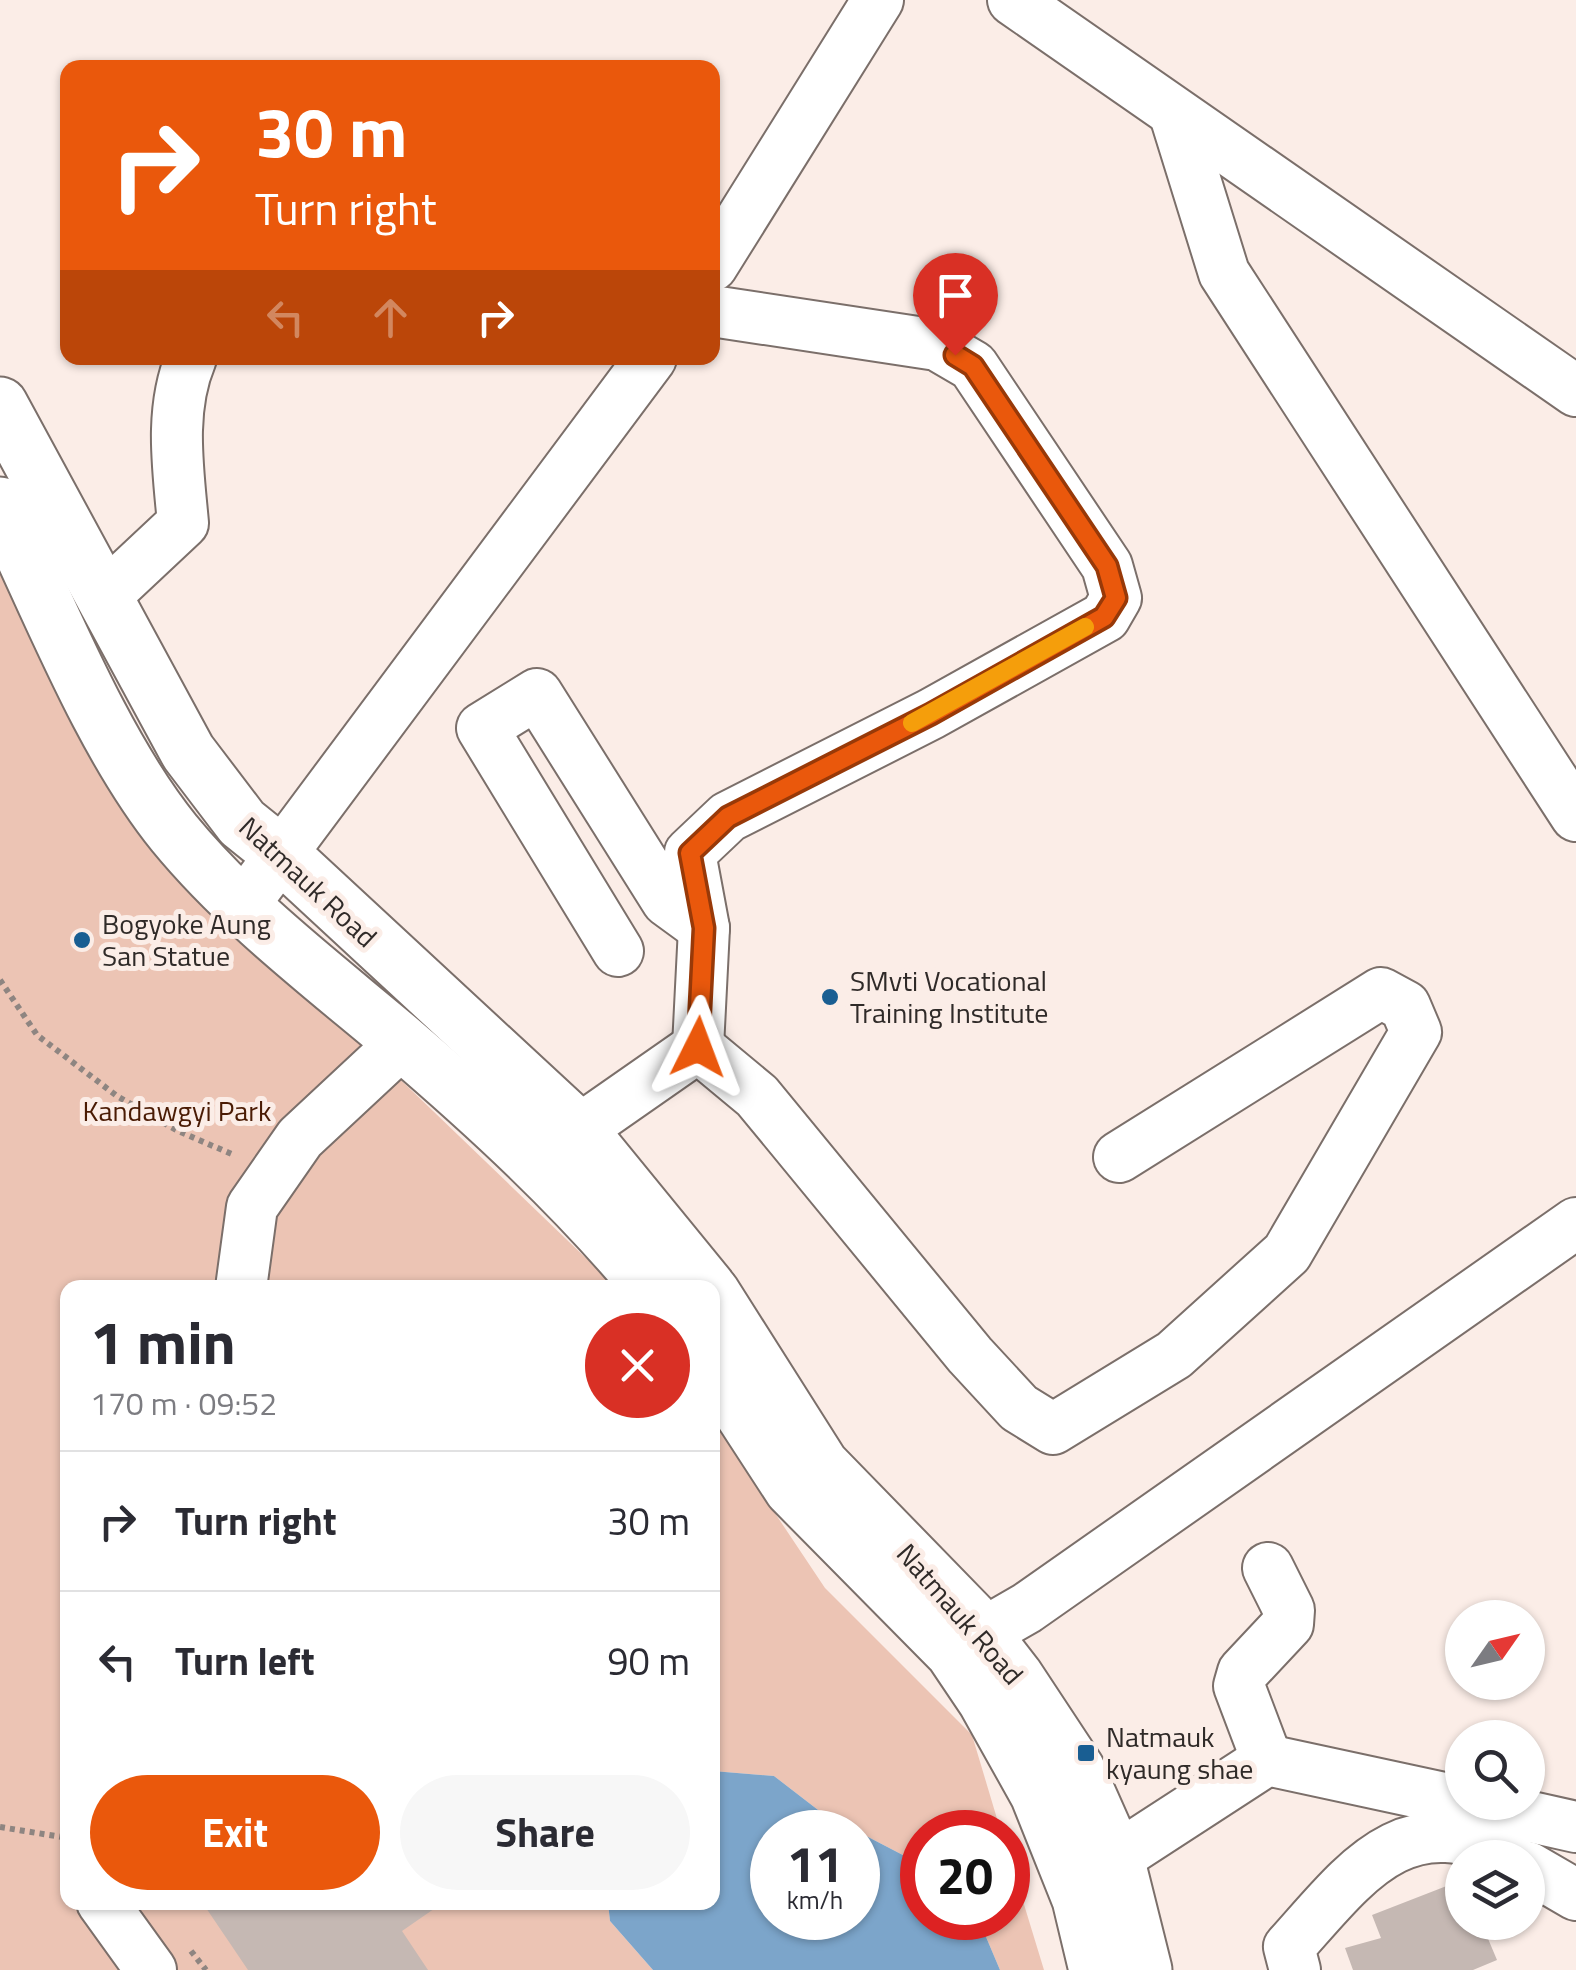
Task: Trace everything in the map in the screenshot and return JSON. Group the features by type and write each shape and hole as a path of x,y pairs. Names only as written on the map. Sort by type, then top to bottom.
{"main road":[{"name":"Natmauk Road","path":"0,405 188,752 242,823 283,856 427,994 579,1130 702,1280"},
{"name":"Natmauk Road","path":"0,505 134,776 175,834 244,904 541,1169 605,1232 644,1280"},
{"path":"402,1043 427,994"},
{"name":"Natmauk Road","path":"720,1306 822,1465 982,1634 1077,1770 1094,1868 1097,1970"},
{"name":"Natmauk Road","path":"720,1378 792,1489 953,1652 1038,1794 1094,1868 1144,1970"}],"street":[{"path":"720,253 878,0"},
{"path":"1014,0 1576,391"},
{"path":"1175,115 1224,273 1576,816"},
{"path":"698,1047 704,928 690,853 728,817 931,714 1104,617 1116,598 1107,566 973,366 937,344 720,312"},
{"path":"103,598 183,523 176,450 182,379 188,365"},
{"path":"244,904 646,365"},
{"path":"618,950 482,728 537,694 668,901 704,928"},
{"path":"698,1047 756,1096 994,1382 1019,1408 1053,1429 1174,1355 1287,1253 1416,1032 1405,1006 1381,993 1119,1157"},
{"path":"242,1280 252,1207 300,1138 402,1043"},
{"path":"541,1169 579,1130 698,1047"},
{"path":"982,1634 1028,1608 1576,1224"},
{"path":"1267,1760 1239,1686 1243,1672 1288,1624 1289,1610 1268,1568"},
{"path":"1094,1868 1267,1760 1445,1798"},
{"path":"1545,1819 1576,1826"},
{"path":"1295,1970 1289,1947 1365,1862 1427,1834 1458,1840"},
{"path":"1545,1877 1576,1895"},
{"path":"108,1910 151,1970"}],"path":[{"path":"0,980 37,1035 117,1096 178,1131 276,1173"},
{"path":"0,1827 60,1837"}],"green space":[{"name":"Kandawgyi Park","path":"0,562 356,1037 609,1280 60,1280 60,1910 609,1910 610,1921 653,1970 0,1970"},
{"path":"720,1431 825,1588 972,1735 994,1810 900,1810 900,1854 880,1843 880,1810 818,1810 774,1776 720,1772"},
{"path":"1030,1924 1044,1970 1000,1970 987,1940 1030,1940"}],"water":[{"path":"720,1772 774,1776 818,1810 750,1810 750,1940 880,1940 880,1843 900,1854 900,1940 987,1940 1000,1970 653,1970 610,1921 609,1910 720,1910"}],"building":[{"path":"1445,1887 1445,1940 1489,1940 1497,1960 1473,1970 1353,1970 1345,1948 1381,1938 1372,1915"},
{"path":"207,1910 432,1910 402,1931 428,1970 248,1970"}],"slow traffic":[{"path":"912,723 1085,627"}],"place":[{"name":"Bogyoke Aung San Statue","path":"82,940"},
{"name":"SMvti Vocational Training Institute","path":"830,997"},
{"name":"Natmauk kyaung shae","path":"1086,1753"}],"route":[{"path":"698,1047 704,928 690,853 728,817 931,714 1104,617 1116,598 1107,566 973,366 955,355"}]}
